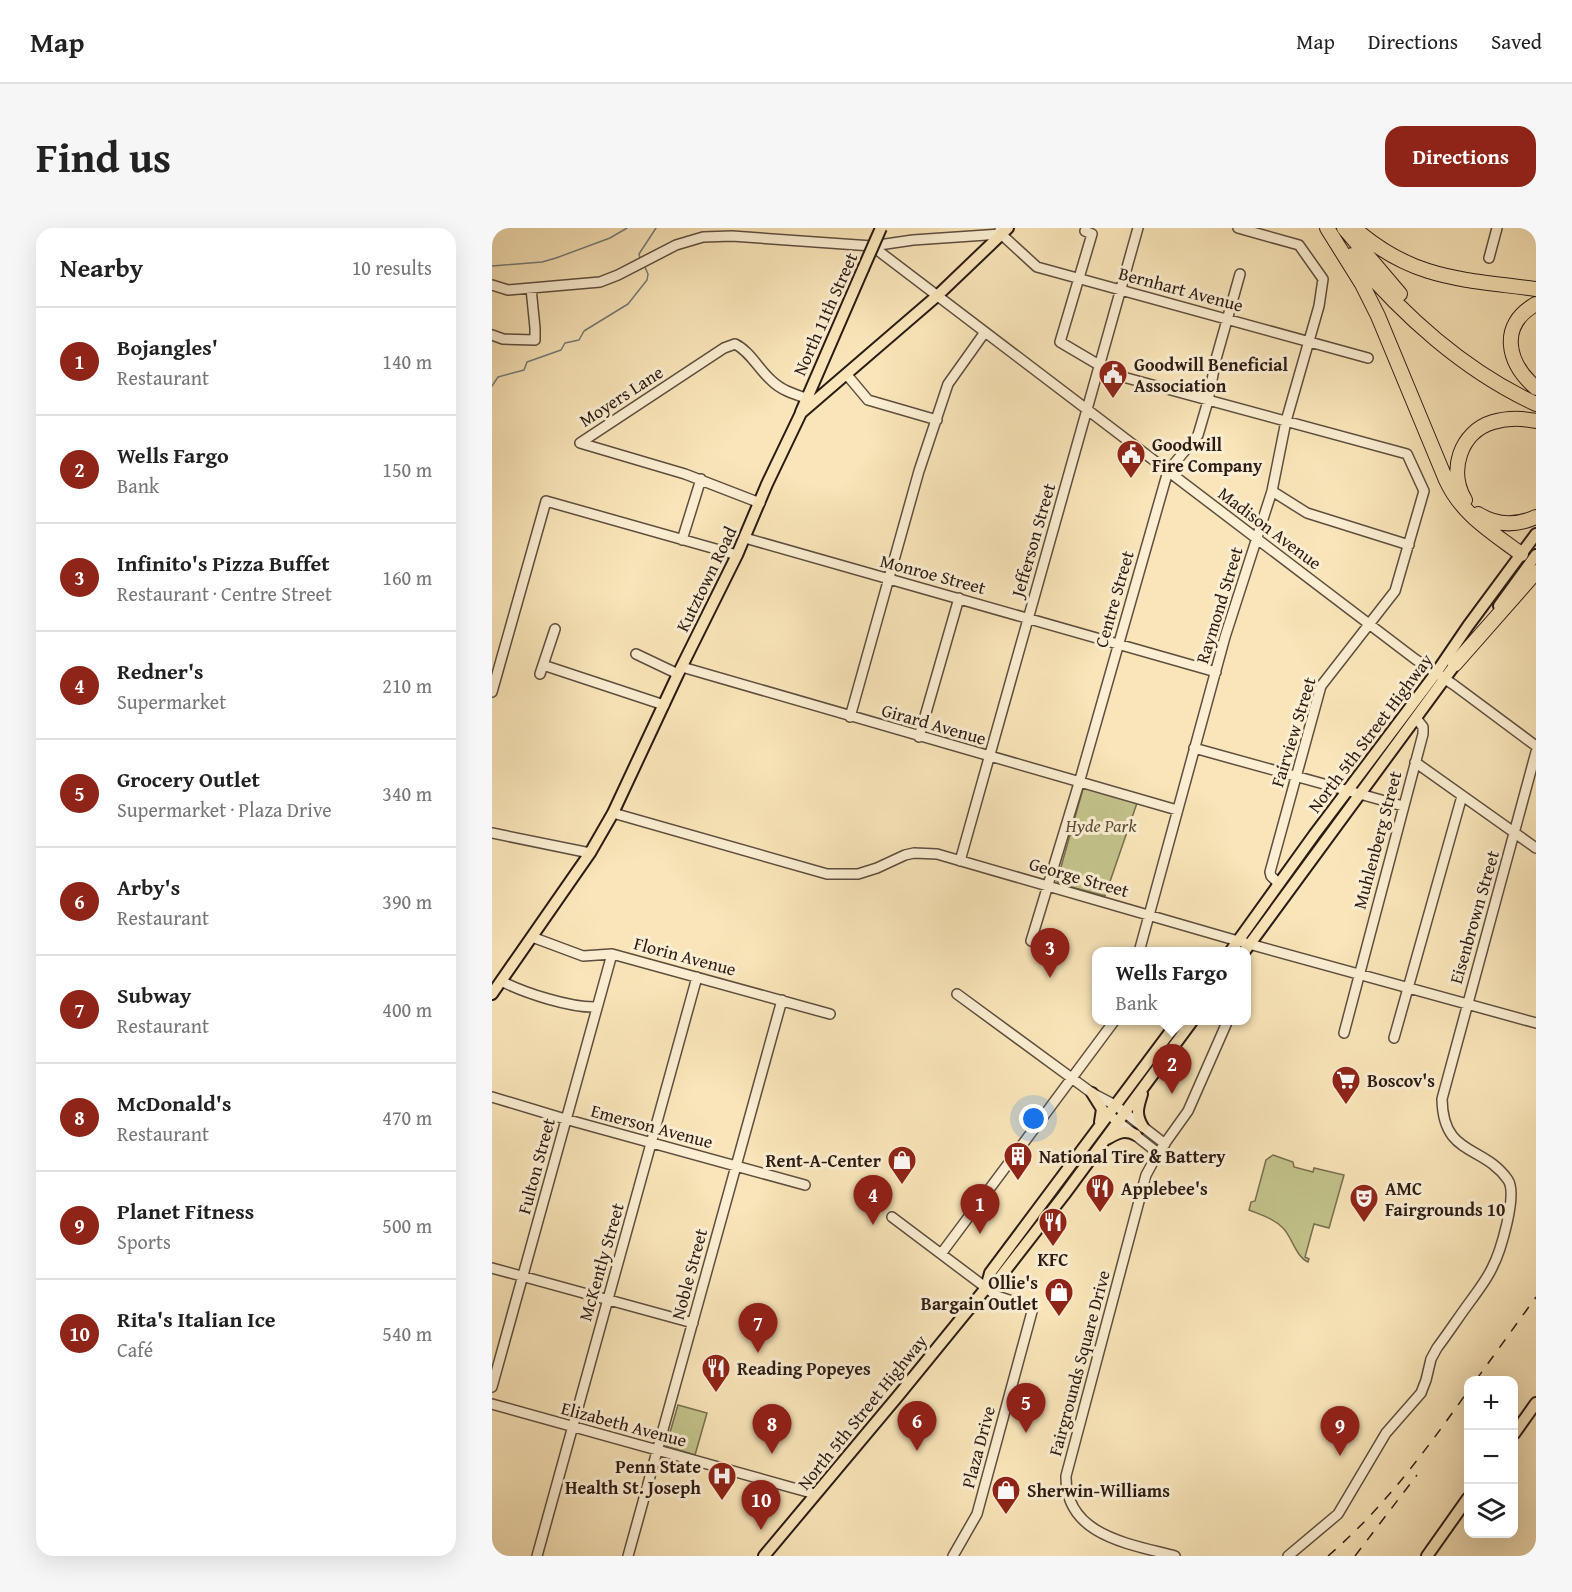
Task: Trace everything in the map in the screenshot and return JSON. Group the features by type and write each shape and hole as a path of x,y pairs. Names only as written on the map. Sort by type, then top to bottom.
{"highway":[{"path":"1328,228 1379,286 1430,335 1488,378 1536,404"},
{"path":"1328,228 1362,284 1378,316 1453,494 1469,515 1531,555"},
{"path":"1344,228 1386,280 1423,316 1478,361 1536,395"},
{"path":"1354,228 1394,257 1427,272 1536,289"},
{"path":"1536,304 1516,321 1511,341 1516,364 1536,388"},
{"path":"1536,421 1503,420 1479,429 1463,447 1457,470 1458,485 1464,498 1481,516 1495,522 1509,524 1524,522 1536,517"},
{"path":"1455,664 1536,573"}],"main road":[{"name":"North 11th Street","path":"801,413 881,228"},
{"name":"Kutztown Road","path":"492,994 590,853 613,813 745,538 767,484 801,413 938,295 1003,230"},
{"name":"North 5th Street Highway","path":"1248,947 1416,718 1440,676 1455,664 1531,555 1536,534"},
{"name":"North 5th Street Highway","path":"1233,947 1347,791 1440,676 1531,555"},
{"name":"North 5th Street Highway","path":"764,1556 986,1287 998,1280 1064,1195 1101,1142 1128,1088 1175,1025"},
{"name":"North 5th Street Highway","path":"986,1287 990,1273 1100,1125 1144,1086 1189,1025"},
{"path":"1101,1142 1121,1132 1139,1131 1136,1109 1144,1086"},
{"path":"1097,1095 1114,1099 1128,1088"},
{"path":"1097,1095 1102,1109 1100,1125"},
{"path":"1517,1430 1536,1403"},
{"path":"1427,1556 1464,1504"}],"street":[{"name":"Jefferson Street","path":"960,861 1138,228"},
{"name":"Raymond Street","path":"1139,947 1237,596 1272,491 1286,421 1319,306 1323,279 1299,245 1238,228"},
{"path":"1489,258 1497,228"},
{"name":"Bernhart Avenue","path":"1003,230 1037,267 1368,358"},
{"path":"492,285 508,290 587,284 608,280 666,249 703,237 732,236 872,246 1003,230"},
{"path":"1079,278 1092,234 1085,231"},
{"name":"Madison Avenue","path":"872,246 1257,539 1536,746"},
{"name":"Centre Street","path":"1031,941 1079,783 1168,471 1198,435 1240,274"},
{"name":"Fairview Street","path":"1079,278 1060,342 1099,365 1103,370 1208,401 1407,454 1424,491 1395,591 1323,682 1270,872 1279,884"},
{"path":"492,335 503,339 535,340 531,288"},
{"path":"850,717 919,471 948,384 985,332"},
{"name":"Moyers Lane","path":"760,503 701,479 580,443 724,348 735,344 744,350 775,384 806,398"},
{"path":"847,375 868,400 937,420"},
{"path":"682,540 701,479"},
{"path":"1272,491 1307,513 1408,545"},
{"path":"492,692 546,501 737,555"},
{"name":"Monroe Street","path":"745,538 1216,672"},
{"path":"919,737 959,598"},
{"path":"555,629 541,670 664,705"},
{"name":"Girard Avenue","path":"636,654 680,670 1178,810"},
{"name":"Muhlenberg Street","path":"1344,1033 1424,730 1416,718"},
{"path":"1194,748 1403,806"},
{"name":"Eisenbrown Street","path":"1288,1556 1338,1514 1386,1433 1421,1393 1431,1359 1437,1348 1486,1278 1497,1257 1512,1200 1509,1181 1497,1168 1456,1142 1447,1128 1442,1104 1443,1092 1536,752"},
{"path":"1415,762 1536,848"},
{"path":"1394,1038 1462,796"},
{"name":"George Street","path":"613,813 827,874 848,875 867,872 914,853 937,854 1238,941 1245,947"},
{"path":"492,832 590,853"},
{"name":"Florin Avenue","path":"532,937 583,956 612,954 830,1014"},
{"name":"George Street","path":"1251,950 1360,974 1536,1023"},
{"name":"Fulton Street","path":"492,1387 612,954"},
{"name":"McKently Street","path":"537,1556 697,977"},
{"path":"501,981 522,991 580,1006 597,1008"},
{"path":"957,994 1097,1095 1139,1131 1158,1152"},
{"name":"Noble Street","path":"628,1556 782,1000"},
{"path":"941,1254 1111,1025"},
{"name":"Fairgrounds Square Drive","path":"1175,1556 1108,1538 1092,1528 1080,1517 1071,1503 1066,1484 1072,1448 1146,1175 1158,1152 1192,1101 1226,1025"},
{"name":"Emerson Avenue","path":"492,1097 805,1185"},
{"path":"1139,1131 1165,1144"},
{"path":"892,1217 986,1287"},
{"path":"492,1268 693,1323"},
{"name":"Plaza Drive","path":"953,1556 977,1514 1033,1308 997,1296 986,1287"},
{"name":"Elizabeth Avenue","path":"492,1404 815,1494"}],"green space":[{"name":"Hyde Park","path":"1083,789 1137,803 1105,896 1060,884 1057,881"},
{"path":"1273,1155 1293,1162 1294,1167 1313,1172 1314,1168 1344,1175 1329,1228 1314,1224 1305,1257 1309,1259 1308,1262 1300,1256 1286,1232 1279,1225 1249,1210 1251,1202 1255,1201 1266,1160"},
{"path":"678,1405 707,1413 695,1455 666,1446"}],"waterway":[{"path":"492,266 542,262 610,238 627,228"},
{"path":"640,258 639,254 656,228"},
{"path":"492,386 498,377 524,370 527,362 561,350 565,343 579,340 584,331 628,304 647,280 648,274 644,265"}],"railway":[{"path":"1479,1376 1536,1297"},
{"path":"1328,1556 1386,1498 1464,1396"},
{"path":"1355,1556 1417,1475"}],"place":[{"name":"Goodwill Beneficial Association","path":"1113,400"},
{"name":"Goodwill Fire Company","path":"1131,480"},
{"name":"Infinito's Pizza Buffet","path":"1050,978"},
{"name":"Wells Fargo","path":"1172,1094"},
{"name":"Boscov's","path":"1346,1106"},
{"name":"National Tire & Battery","path":"1018,1182"},
{"name":"Rent-A-Center","path":"902,1186"},
{"name":"Applebee's","path":"1100,1214"},
{"name":"AMC Fairgrounds 10","path":"1364,1224"},
{"name":"Redner's","path":"873,1225"},
{"name":"Bojangles'","path":"980,1234"},
{"name":"KFC","path":"1053,1248"},
{"name":"Ollie's Bargain Outlet","path":"1059,1318"},
{"name":"Subway","path":"758,1353"},
{"name":"Reading Popeyes","path":"716,1394"},
{"name":"Grocery Outlet","path":"1026,1433"},
{"name":"Arby's","path":"917,1451"},
{"name":"McDonald's","path":"772,1454"},
{"name":"Planet Fitness","path":"1340,1456"},
{"name":"Penn State Health St. Joseph","path":"722,1502"},
{"name":"Sherwin-Williams","path":"1006,1516"},
{"name":"Rita's Italian Ice","path":"761,1530"}]}
